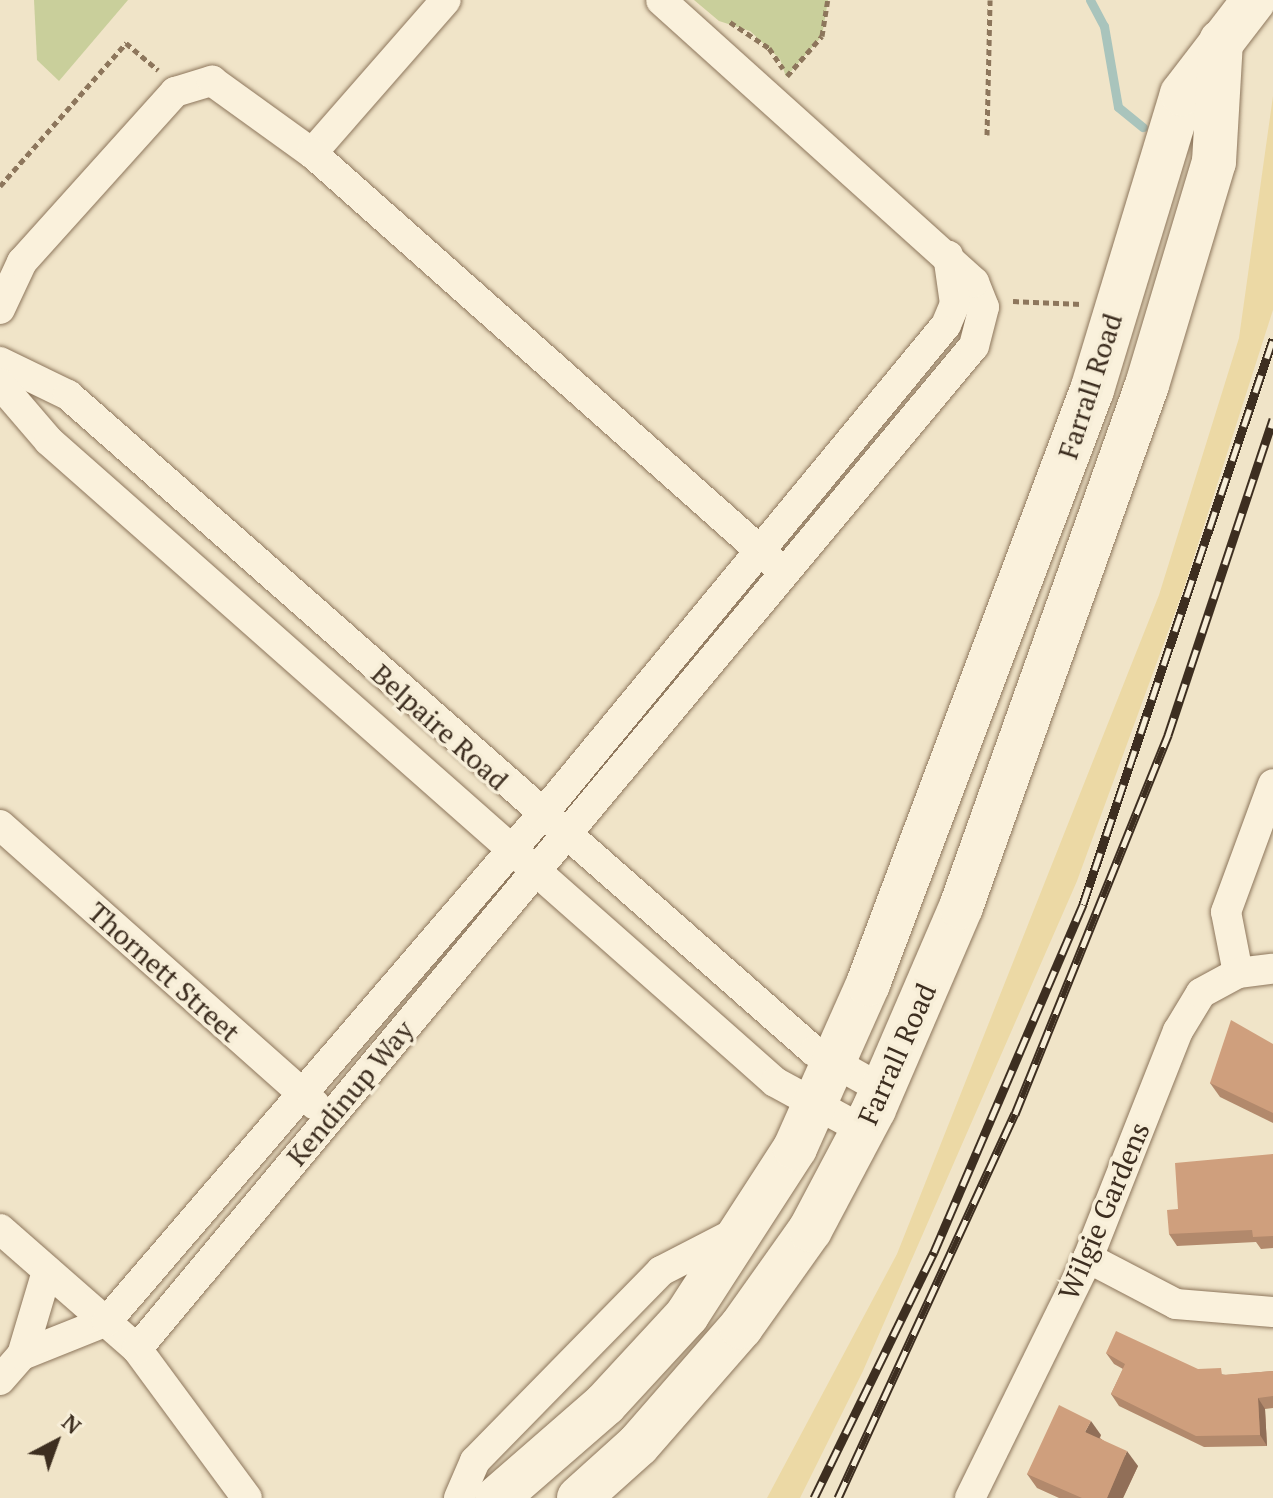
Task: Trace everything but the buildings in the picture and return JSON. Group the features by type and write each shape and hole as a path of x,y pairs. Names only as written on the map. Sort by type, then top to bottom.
{"main road":[{"name":"Farrall Road","path":"497,1498 649,1357 750,1222 814,1105 961,735 1092,390 1182,94 1254,0"},
{"name":"Farrall Road","path":"579,1498 638,1445 741,1327 810,1230 883,1090 961,907 1092,538 1214,162 1221,41"},
{"name":"Farrall Road","path":"961,735 999,691 1055,544 1072,529 1092,538"}],"street":[{"path":"312,153 446,0"},
{"name":"Kendinup Way","path":"137,1349 437,990 567,840 974,346 984,307 974,282 948,255 661,0"},
{"path":"0,309 22,262 175,92 194,81 233,90 312,153 785,573"},
{"name":"Kendinup Way","path":"107,1321 207,1209 540,817 946,325 955,304 948,255"},
{"name":"Belpaire Road","path":"0,362 46,379 107,427 540,817 832,1064 883,1090"},
{"name":"Belpaire Road","path":"0,384 49,441 775,1082 863,1130"},
{"path":"1238,973 1226,912 1273,784"},
{"name":"Thornett Street","path":"0,825 330,1117"},
{"path":"411,968 437,990"},
{"name":"Wilgie Gardens","path":"970,1498 1088,1258 1178,1031 1201,993 1238,973 1273,969"},
{"path":"207,1209 234,1232"},
{"name":"Farrall Road","path":"459,1498 475,1461 661,1271 679,1256 722,1245 750,1222"},
{"path":"0,1229 137,1349 247,1498"},
{"path":"1088,1258 1176,1304 1273,1312"},
{"path":"0,1380 22,1355 47,1271"},
{"path":"22,1355 107,1321"}],"path":[{"path":"786,77 822,36 828,0"},
{"path":"987,135 990,0"},
{"path":"1001,303 1050,298 1094,308"}],"green space":[{"path":"34,0 128,0 59,81 37,60"},
{"path":"694,0 828,0 822,36 786,77 780,59 750,31 719,21"}],"sand":[{"path":"1273,96 1273,310 1184,588 1077,881 863,1371 800,1498 767,1498 897,1254 1159,595 1239,338"}],"waterway":[{"path":"1090,0 1104,26 1118,107 1143,127"}],"railway":[{"path":"814,1498 934,1252 1083,904 1273,339"},
{"path":"838,1498 1015,1114 1168,735 1273,419"}]}
